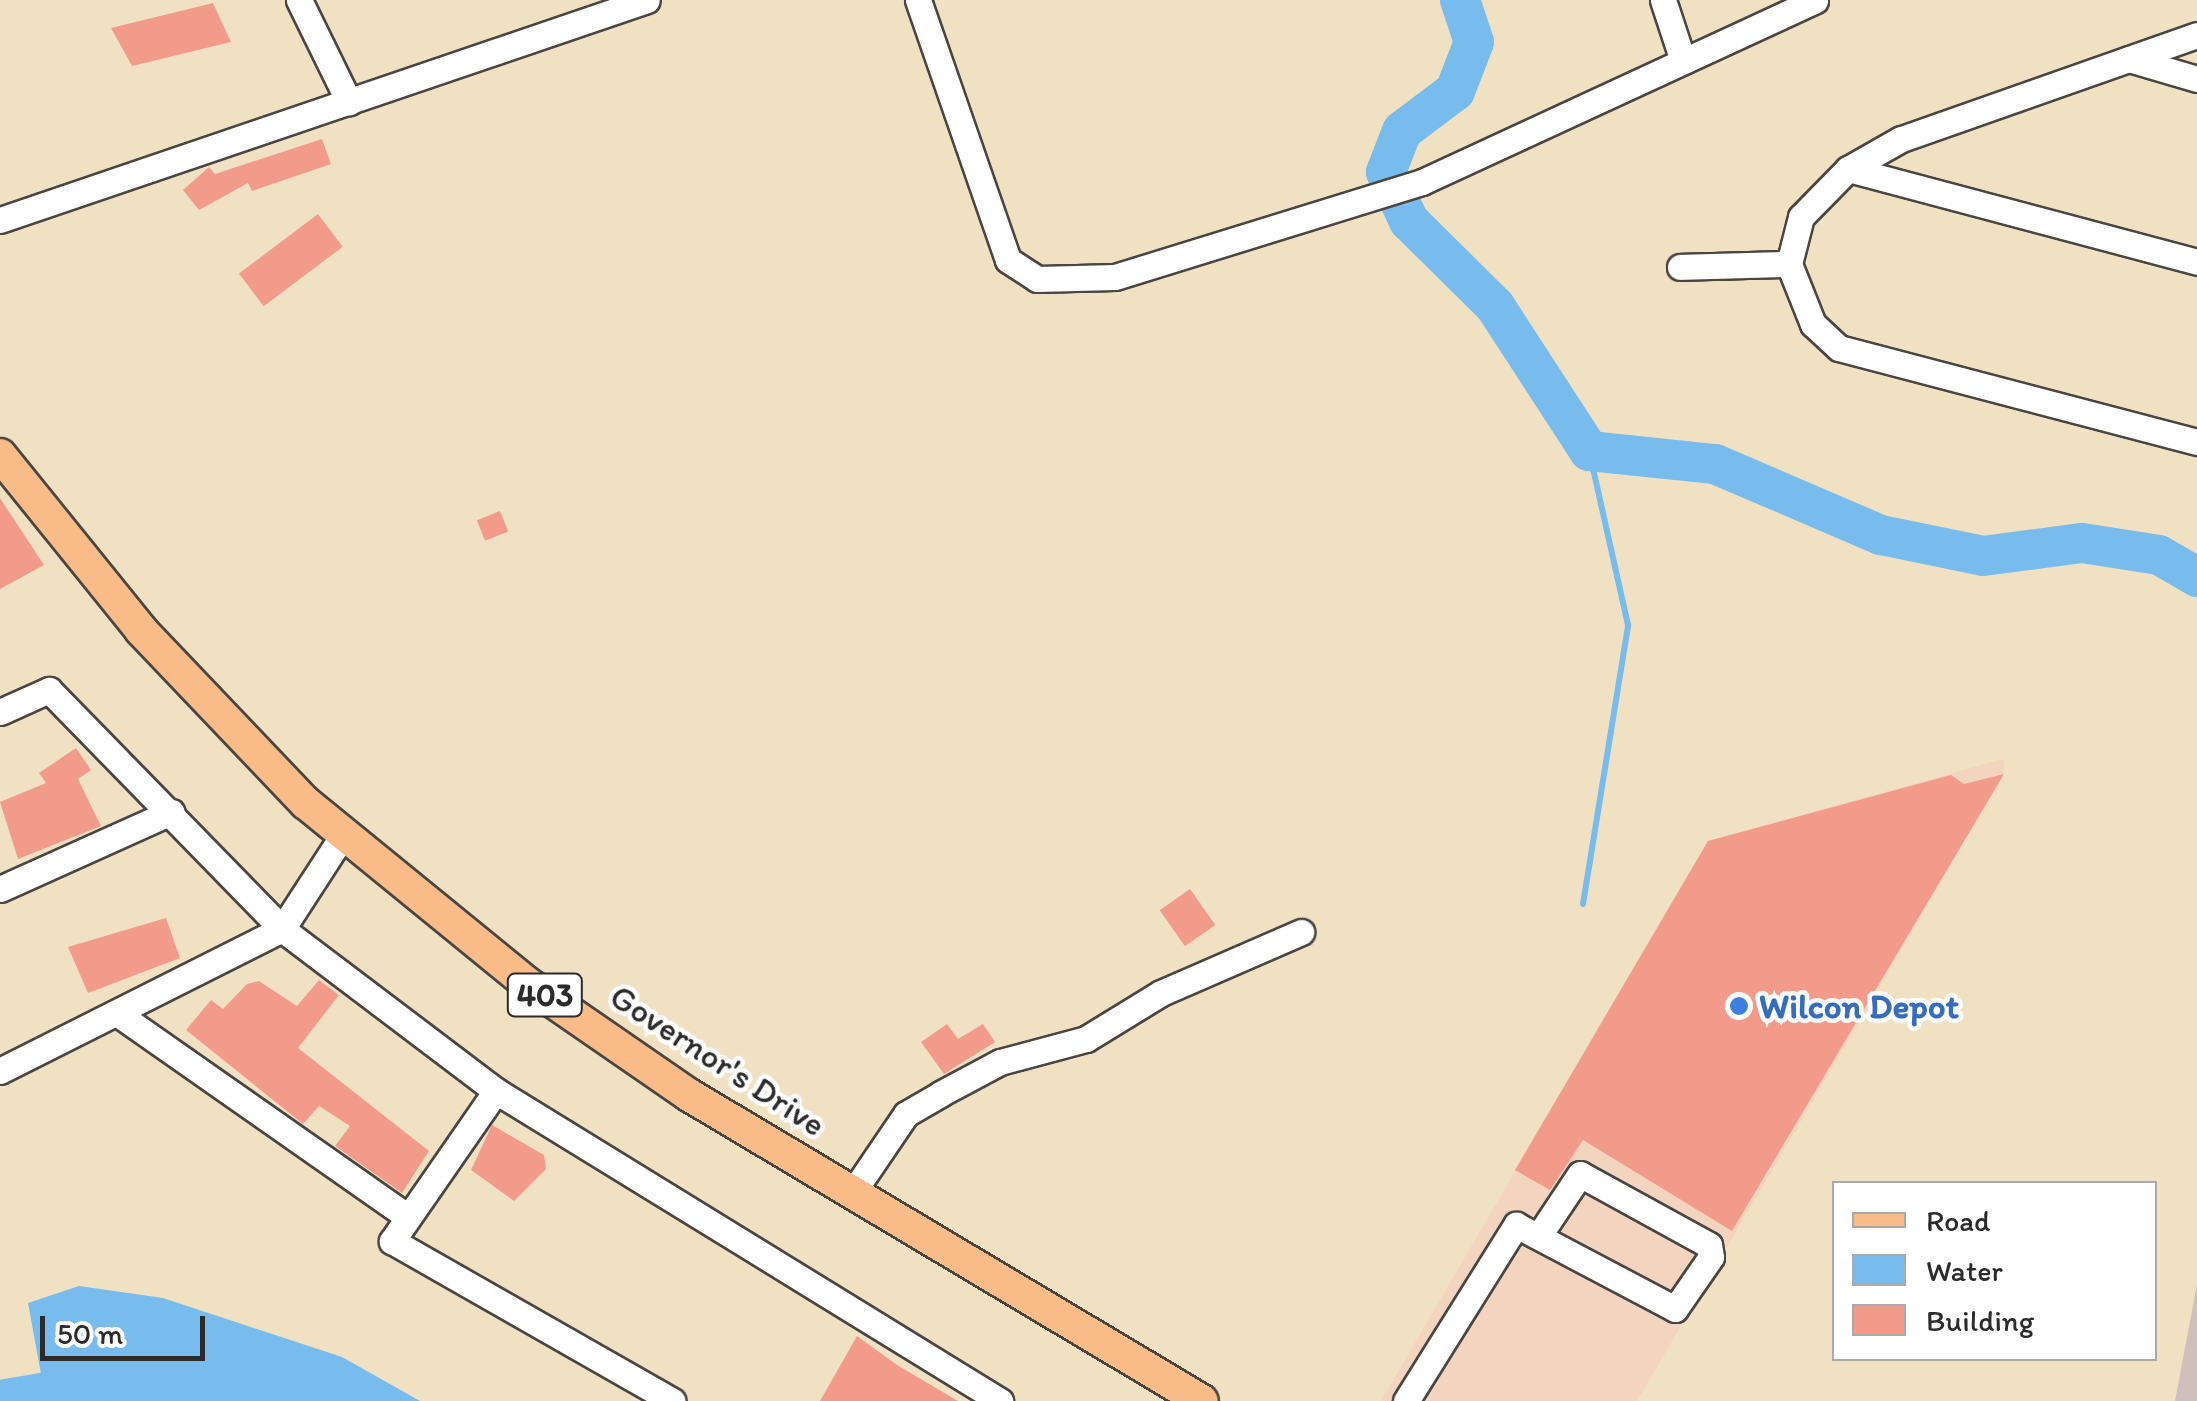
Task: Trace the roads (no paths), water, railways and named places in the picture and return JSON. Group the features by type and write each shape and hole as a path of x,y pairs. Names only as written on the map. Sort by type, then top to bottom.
{"main road":[{"name":"Governor's Drive","path":"3,466 177,670 343,835 544,995 852,1192 1202,1401"}],"street":[{"path":"300,0 349,102"},
{"path":"0,220 646,0"},
{"path":"918,0 1008,260 1037,280 1115,277 1422,182 1815,0"},
{"path":"1663,0 1683,61"},
{"path":"2197,35 1901,139 1848,169 1801,217 1789,264 1813,324 1839,348 2197,442"},
{"path":"2129,59 2197,79"},
{"path":"1848,169 2197,262"},
{"path":"1680,268 1789,264"},
{"path":"0,712 50,690 282,929 496,1091 1000,1401"},
{"path":"0,889 171,812"},
{"path":"0,1071 121,1016 282,929 343,835"},
{"path":"852,1192 906,1114 940,1094 1000,1062 1086,1039 1161,993 1301,932"},
{"path":"121,1016 408,1217"},
{"path":"496,1091 392,1242 674,1401"},
{"path":"1406,1401 1516,1224 1675,1309 1711,1257 1709,1245 1580,1174 1540,1234"}],"water":[{"path":"79,1286 163,1298 342,1357 420,1401 46,1401 28,1303"}],"waterway":[{"path":"1460,0 1474,42 1455,91 1402,131 1386,172 1409,221 1495,306 1589,451 1715,464 1881,535 1983,556 2082,543 2159,555 2197,577"},
{"path":"1583,904 1628,625 1589,451"},
{"path":"0,1400 99,1383"}],"place":[{"name":"Wilcon Depot","path":"1739,1006"}]}
